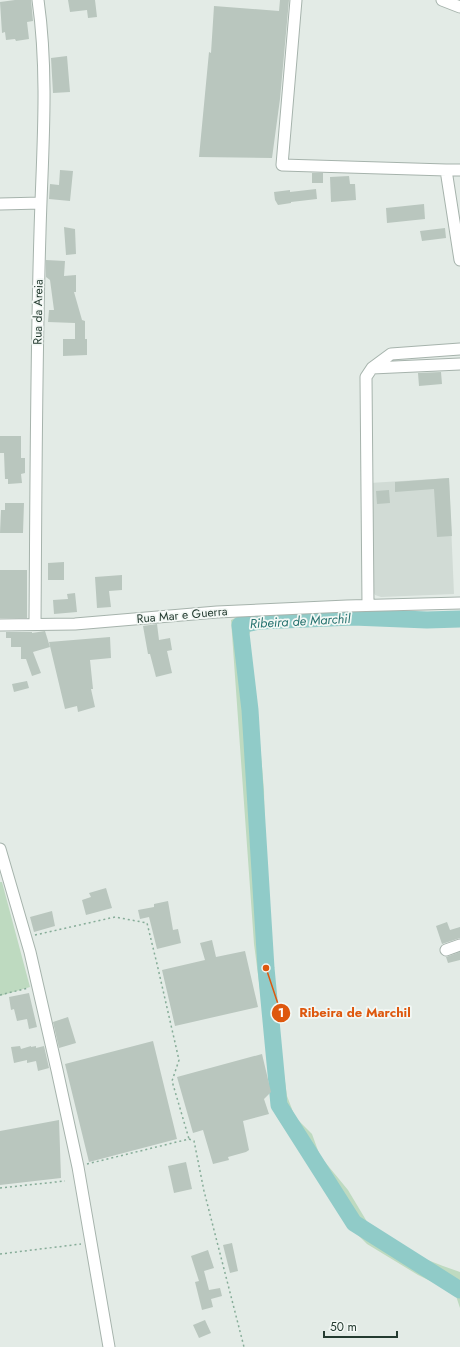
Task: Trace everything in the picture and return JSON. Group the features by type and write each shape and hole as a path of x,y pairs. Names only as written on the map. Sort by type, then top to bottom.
{"street":[{"name":"Rua da Areia","path":"36,624 36,441 45,92 38,0"},
{"path":"296,0 282,165 460,170"},
{"path":"442,0 460,7"},
{"path":"446,170 460,260"},
{"path":"0,204 41,203"},
{"path":"368,605 366,377 372,368 391,354 460,349"},
{"path":"372,368 460,364"},
{"name":"Rua Mar e Guerra","path":"0,625 75,624 216,612 368,605 460,603"},
{"path":"0,849 26,937 78,1167 109,1347"},
{"path":"446,950 460,945"}],"path":[{"path":"26,937 115,917 146,923 174,1034 179,1060 172,1081 189,1139"},
{"path":"0,995 38,986"},
{"path":"78,1167 189,1139 194,1141 204,1191 244,1347"},
{"path":"0,1188 65,1181"},
{"path":"0,1254 90,1243"}],"shaded area":[{"path":"449,478 454,594 381,597 375,595 372,589 370,483"}],"green space":[{"path":"249,615 252,628 248,637 255,685 264,790 266,887 276,1016 287,1096 295,1117 312,1134 320,1156 348,1190 369,1225 415,1255 460,1272 460,1308 455,1293 418,1275 367,1244 350,1227 277,1117 272,1100 268,1051 254,944 231,620 237,617"},
{"path":"0,882 2,882 30,987 0,996"}],"building":[{"path":"31,0 33,21 27,22 29,39 16,41 15,39 6,40 5,32 2,33 0,2"},
{"path":"68,0 95,0 97,17 88,18 87,10 70,12"},
{"path":"280,0 289,0 280,99 272,158 199,157 209,52 211,53 214,6 279,11"},
{"path":"67,56 70,92 53,93 51,58"},
{"path":"60,170 73,171 70,201 49,199 50,184 59,185"},
{"path":"312,173 323,173 323,183 312,183"},
{"path":"349,176 350,184 355,184 356,200 331,202 330,177"},
{"path":"316,189 317,199 278,205 275,200 274,192"},
{"path":"424,204 425,219 387,223 386,208"},
{"path":"64,227 75,229 76,254 66,255"},
{"path":"445,228 446,238 422,241 420,231"},
{"path":"46,260 65,261 64,276 76,275 76,292 74,292 82,320 85,321 87,355 63,356 63,339 75,339 75,323 48,322 49,310 54,310 50,280 46,277"},
{"path":"441,372 442,384 419,386 418,373"},
{"path":"0,436 21,436 21,458 25,458 25,473 21,474 22,483 8,484 8,479 5,479 4,453 0,453"},
{"path":"449,478 452,536 437,537 434,489 395,492 395,482"},
{"path":"389,490 390,503 377,504 376,491"},
{"path":"5,503 24,503 23,533 0,533 1,510 5,510"},
{"path":"64,562 64,580 48,580 48,563"},
{"path":"0,570 27,570 27,618 0,618"},
{"path":"122,575 122,590 109,591 111,607 97,608 95,577"},
{"path":"75,593 77,612 54,614 53,600 68,599 67,594"},
{"path":"157,624 159,640 170,638 172,650 167,651 172,673 156,677 150,654 148,654 143,626"},
{"path":"45,631 50,647 33,652 41,673 32,676 26,659 21,659 21,647 11,647 11,638 6,638 6,632 32,633"},
{"path":"110,637 111,658 90,660 93,689 91,689 95,707 78,712 77,706 65,709 49,642"},
{"path":"27,681 29,688 14,692 12,684"},
{"path":"106,888 112,908 86,915 82,900 91,897 89,893"},
{"path":"168,901 173,930 178,929 181,943 157,949 149,917 140,919 138,910 154,907 154,904"},
{"path":"52,911 55,926 34,932 30,917"},
{"path":"447,922 450,930 460,927 460,938 442,944 436,926"},
{"path":"212,940 216,957 245,951 258,1007 175,1026 162,970 205,960 200,943"},
{"path":"460,952 460,960 448,963 446,957"},
{"path":"29,993 37,1027 29,1029 27,1019 17,1021 14,1009 11,1010 9,997"},
{"path":"68,1017 76,1043 59,1048 53,1022"},
{"path":"153,1041 177,1139 89,1162 65,1064"},
{"path":"20,1046 21,1049 31,1046 36,1046 36,1048 44,1046 49,1068 38,1071 36,1061 27,1063 27,1060 14,1063 11,1047"},
{"path":"262,1054 271,1092 264,1099 269,1114 243,1121 249,1150 228,1157 229,1160 213,1164 203,1130 193,1133 177,1077"},
{"path":"59,1120 61,1178 0,1185 0,1131"},
{"path":"186,1162 192,1189 174,1193 168,1166"},
{"path":"232,1243 238,1271 230,1273 223,1245"},
{"path":"208,1250 214,1268 204,1271 209,1290 220,1288 222,1296 211,1299 213,1307 202,1310 195,1282 199,1281 191,1256"},
{"path":"205,1320 211,1333 199,1338 193,1325"}],"waterway":[{"name":"Ribeira de Marchil","path":"460,619 427,620 353,617 260,621 240,625 250,710 266,968 279,1105 354,1223 460,1290"}],"place":[{"name":"Ribeira de Marchil","path":"266,968"}]}
